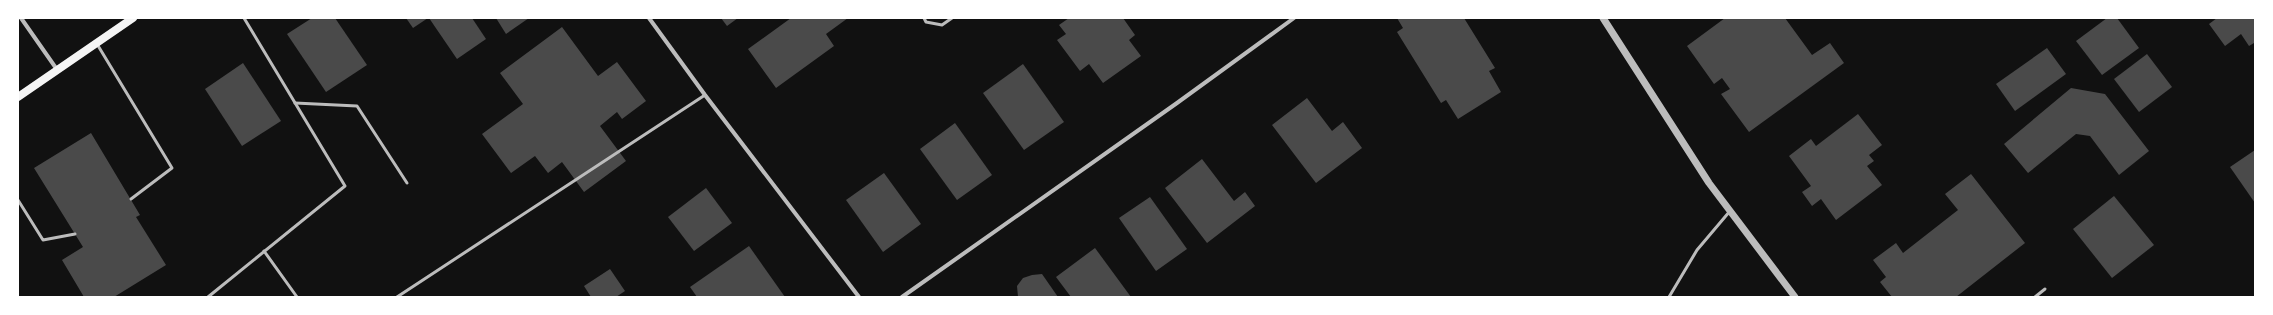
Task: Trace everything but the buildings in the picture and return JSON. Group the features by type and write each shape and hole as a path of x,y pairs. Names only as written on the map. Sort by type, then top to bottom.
{"main road":[{"path":"18,97 58,71 133,18"}],"street":[{"path":"21,18 58,71"},
{"path":"649,18 705,95 859,297"},
{"path":"902,297 1294,18"},
{"path":"1603,18 1709,183 1795,297"}],"lane":[{"path":"208,297 345,186 244,18"},
{"path":"924,18 926,22 942,25 952,18"},
{"path":"96,44 172,168 131,199"},
{"path":"397,297 705,95"},
{"path":"295,103 357,106 407,183"},
{"path":"18,200 43,240 75,234"},
{"path":"1669,297 1696,250 1730,211"},
{"path":"264,251 297,297"},
{"path":"2035,297 2045,289"}]}
